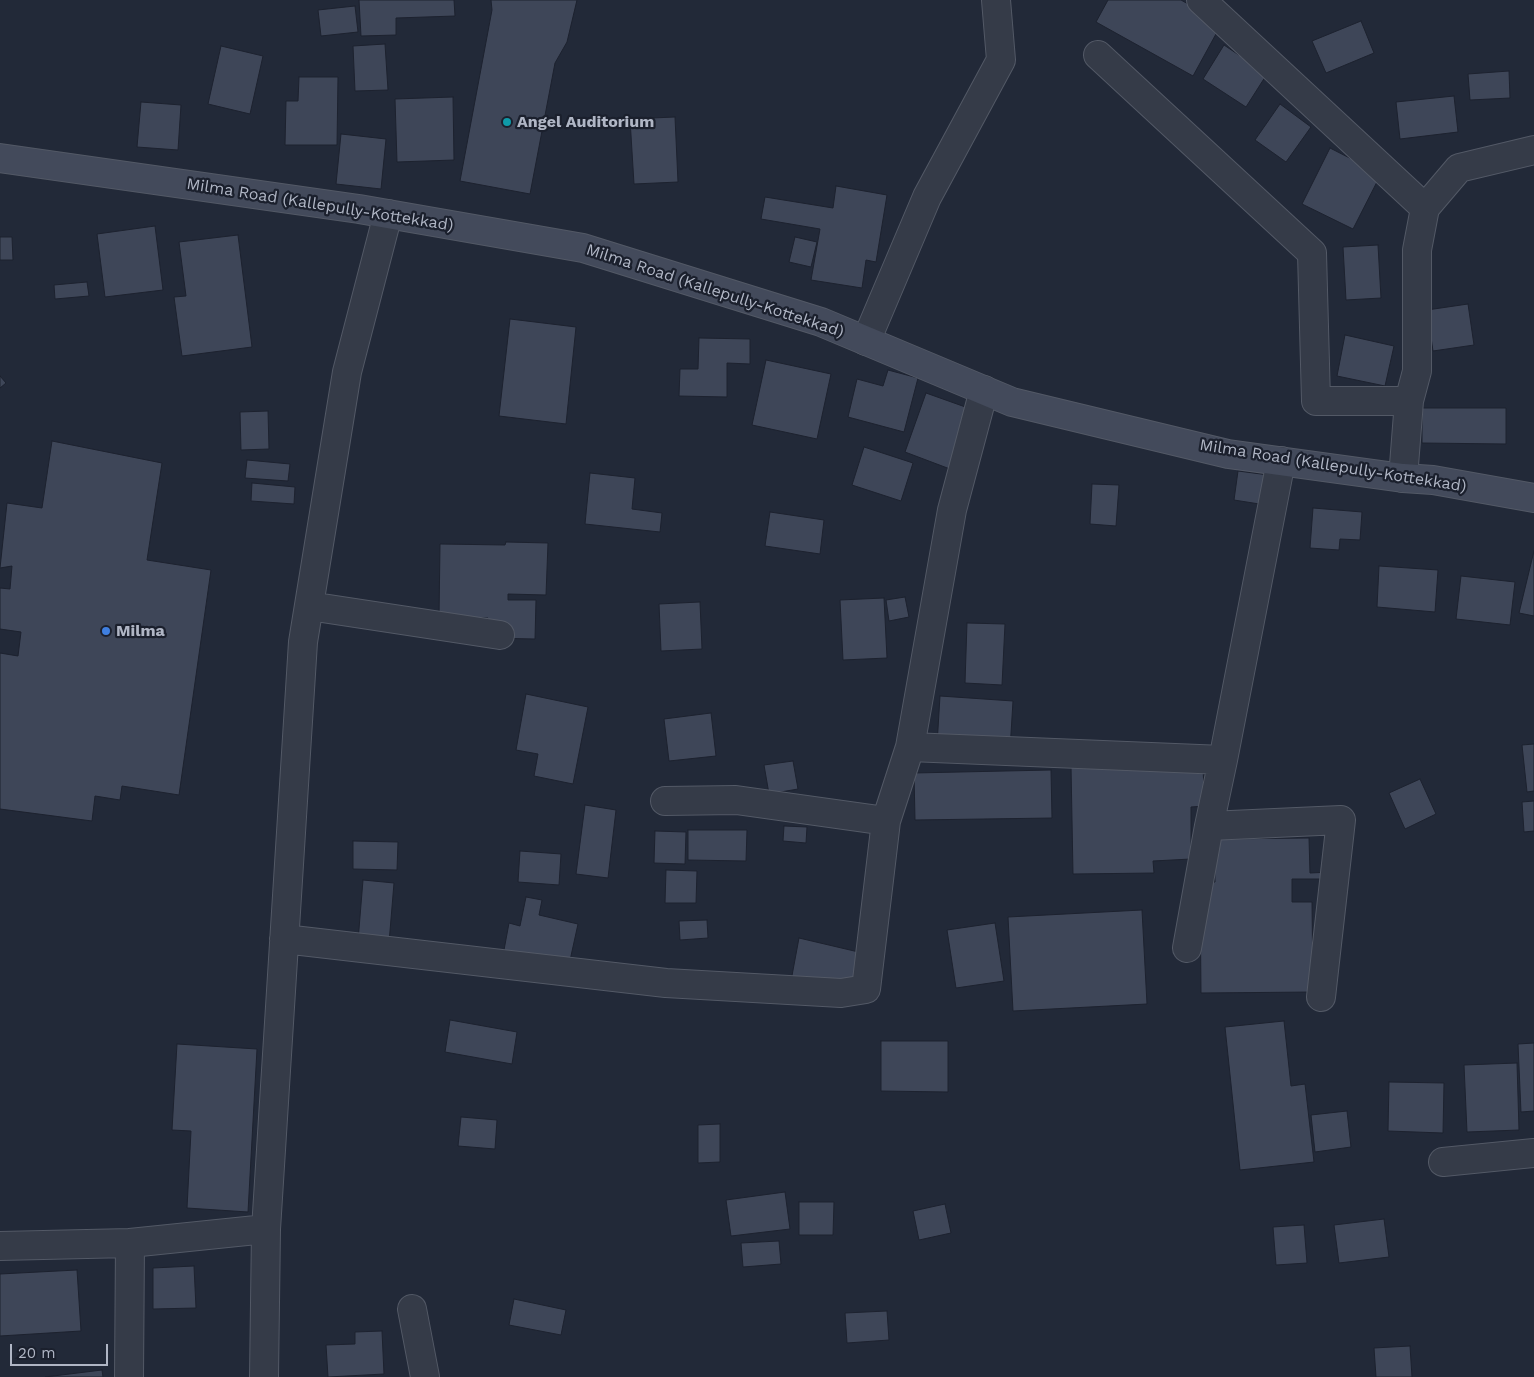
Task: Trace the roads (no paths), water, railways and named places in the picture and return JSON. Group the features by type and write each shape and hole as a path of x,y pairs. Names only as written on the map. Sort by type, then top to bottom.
{"main road":[{"name":"Milma Road (Kallepully-Kottekkad)","path":"0,158 388,214 583,248 821,322 1012,402 1219,452 1403,478 1433,480 1534,498"}],"street":[{"path":"866,341 928,198 1001,60 996,0"},
{"path":"1201,0 1425,208"},
{"path":"1098,55 1312,253 1316,400 1409,402"},
{"path":"1403,478 1409,402 1417,371 1417,250 1425,208 1459,168 1534,150"},
{"path":"264,1377 266,1229 302,642 347,372 388,214"},
{"path":"284,939 666,983 841,994 866,989 886,821 910,747 952,510 984,390"},
{"path":"1187,948 1209,826 1281,461"},
{"path":"308,606 500,635"},
{"path":"910,747 1223,760"},
{"path":"665,800 736,800 886,821"},
{"path":"1209,826 1341,820 1321,997"},
{"path":"1443,1162 1534,1153"},
{"path":"0,1246 130,1243 266,1229"},
{"path":"130,1243 130,1377"},
{"path":"412,1308 425,1377"}],"place":[{"name":"Angel Auditorium","path":"507,122"},
{"name":"Milma","path":"106,631"}]}
